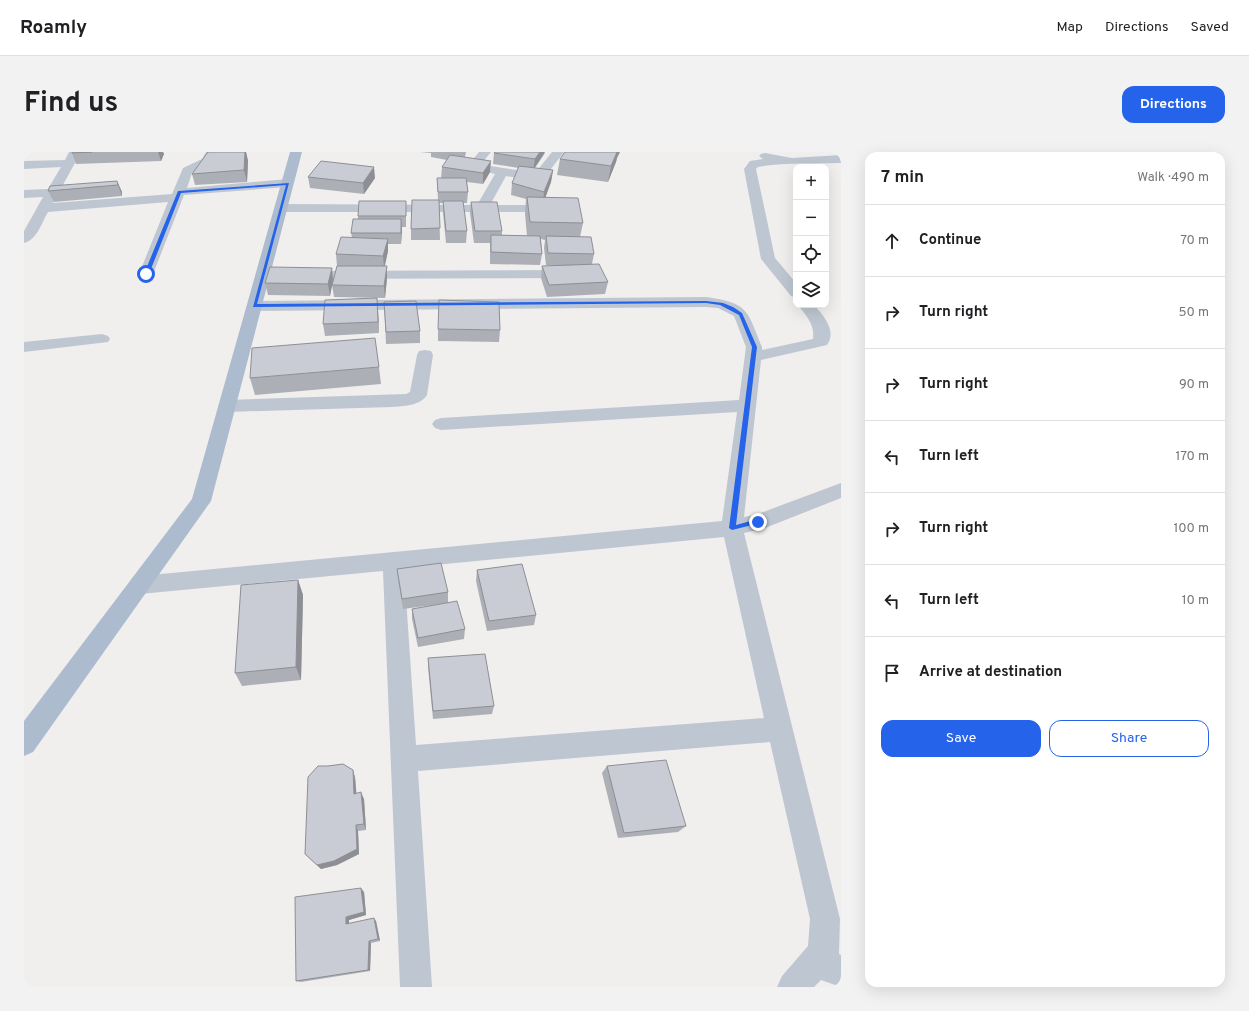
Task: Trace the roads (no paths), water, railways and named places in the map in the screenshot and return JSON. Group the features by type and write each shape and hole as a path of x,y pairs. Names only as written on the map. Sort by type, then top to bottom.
{"main road":[{"path":"24,743 202,501 255,306 276,275 281,208 296,152"}],"street":[{"path":"146,274 187,171 206,161 212,152"},
{"path":"485,152 476,163 477,166 528,176 540,175 558,152"},
{"path":"762,152 764,156 778,160"},
{"path":"24,165 72,157"},
{"path":"24,239 29,234 72,157"},
{"path":"793,289 768,259 750,169 754,164 778,160 809,161 841,159"},
{"path":"481,209 502,172"},
{"path":"44,208 288,183"},
{"path":"24,194 52,193"},
{"path":"281,208 570,209"},
{"path":"276,275 580,274"},
{"path":"255,306 706,302 721,304 732,308 741,314 754,347 732,528 825,919 824,952 828,967 793,987"},
{"path":"753,357 821,342 823,332 817,317 809,308"},
{"path":"24,347 102,339"},
{"path":"227,406 392,401 409,399 418,395 424,355"},
{"path":"441,424 747,405"},
{"path":"140,585 732,528 758,522 841,490"},
{"path":"393,561 416,987"},
{"path":"404,759 780,729"}]}
